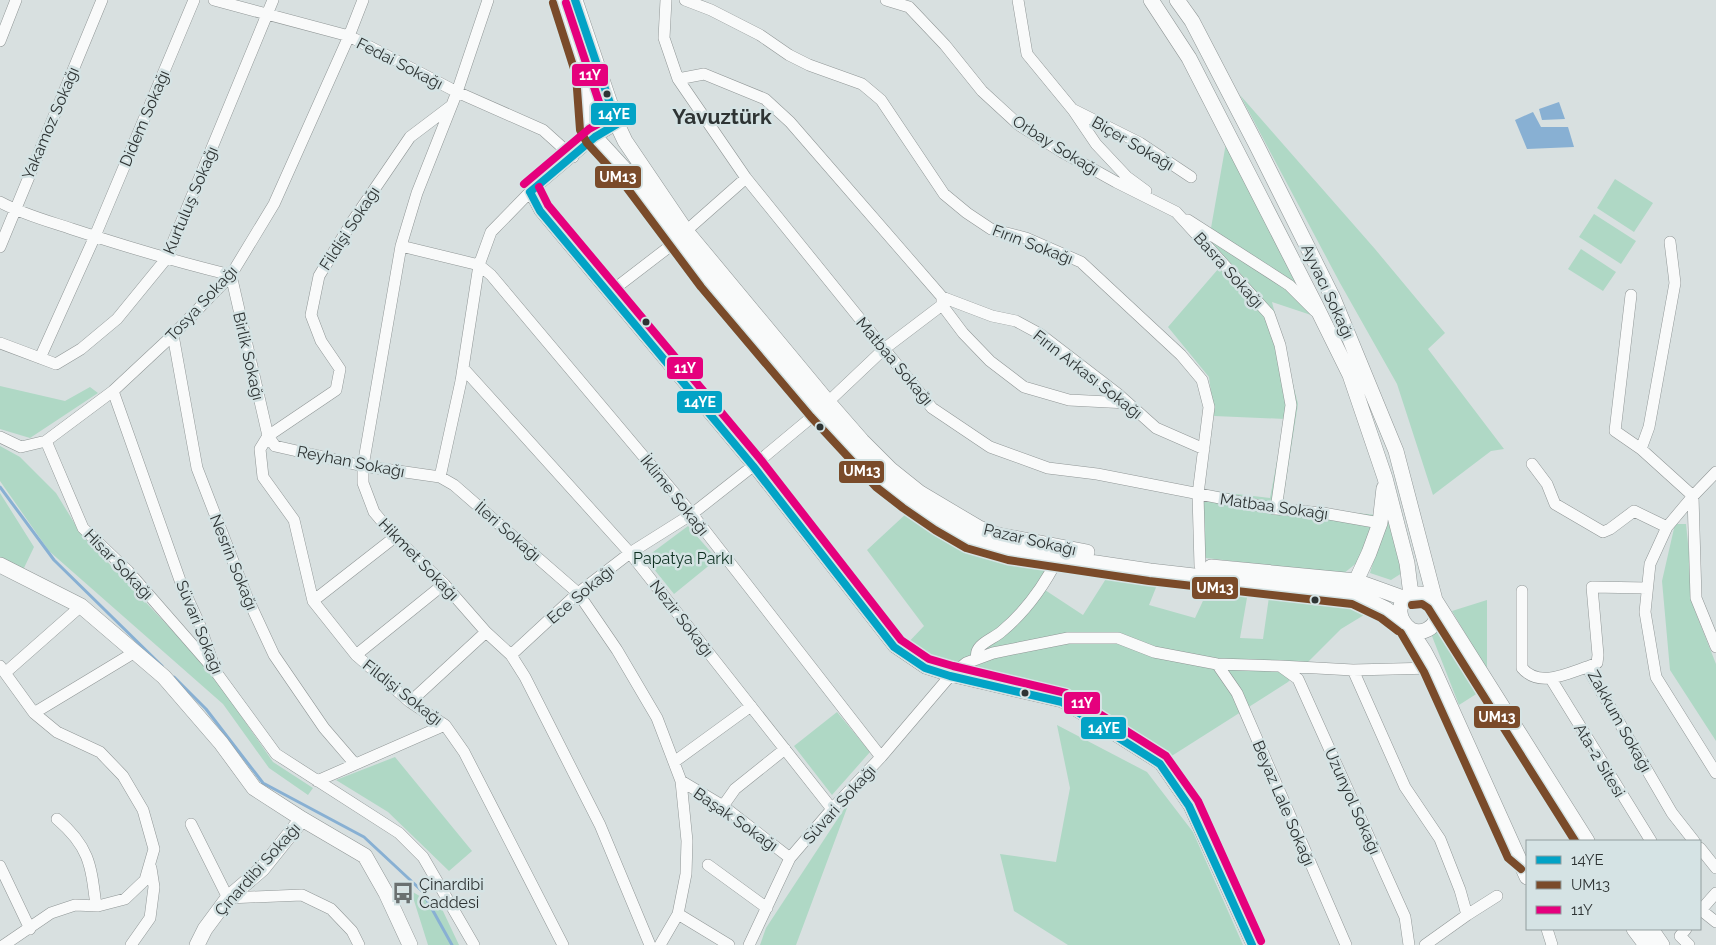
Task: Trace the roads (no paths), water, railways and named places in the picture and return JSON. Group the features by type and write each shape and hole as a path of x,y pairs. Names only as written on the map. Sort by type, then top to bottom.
{"main road":[{"path":"563,0 586,73 589,97 588,115 594,137"},
{"name":"Pazar Sokağı","path":"575,0 617,124 625,142 682,235"},
{"name":"Ayvacı Sokağı","path":"1151,0 1189,58 1340,354 1353,385 1385,478 1407,563 1409,597"},
{"name":"Ayvacı Sokağı","path":"1177,0 1192,21 1333,298 1396,451 1436,603 1586,840"},
{"name":"Pazar Sokağı","path":"594,137 630,174 682,235 883,480 941,522 972,539 1009,550 1150,571 1355,594 1386,609 1406,626 1424,651 1522,858 1526,873"},
{"name":"Pazar Sokağı","path":"823,406 890,469 920,493 979,528 998,535 1120,559 1356,581 1409,597"},
{"path":"1356,581 1380,523 1385,478"},
{"path":"0,565 81,606 164,677 220,743 254,788 365,856 386,893 410,945"},
{"path":"1424,594 1436,603 1438,618 1431,628 1420,631 1406,626 1401,611 1409,597 1424,594"},
{"name":"Çınardibi Sokağı","path":"196,945 205,929 228,898 262,869 302,819"},
{"path":"1573,840 1577,826"},
{"path":"1635,930 1646,945"},
{"path":"1652,930 1662,945"}],"street":[{"path":"0,41 16,0"},
{"name":"Yakamoz Sokağı","path":"0,247 102,0"},
{"name":"Didem Sokağı","path":"40,358 95,236 194,0"},
{"name":"Fedai Sokağı","path":"214,0 349,36 457,92 543,130 572,157"},
{"name":"Kurtuluş Sokağı","path":"0,343 56,364 81,349 117,319 166,259 273,0"},
{"name":"Tosya Sokağı","path":"0,437 21,447 46,441 112,391 173,335 231,275 274,204 349,36 363,0"},
{"name":"Fildişi Sokağı","path":"488,0 451,106 410,137 318,276 311,315 321,341 340,369 336,390 268,436 260,449 263,477 294,520 313,601 356,655 410,702 446,725 464,752 563,945"},
{"name":"Matbaa Sokağı","path":"666,0 664,38 678,78 746,178 932,408 990,447 1048,468 1097,474 1276,509 1323,513 1380,523"},
{"name":"Fırın Sokağı","path":"685,0 711,10 760,35 789,55 809,65 862,84 881,100 944,194 967,213 991,229 1026,238 1082,262 1181,355 1202,380 1208,407 1198,494 1200,566"},
{"name":"Ayvacı Sokağı","path":"1018,0 1027,54 1074,110 1096,144 1127,177 1176,212 1289,285 1322,317"},
{"name":"Orbay Sokağı","path":"893,1 909,7 945,45 982,91 1020,125 1078,161 1176,212"},
{"path":"678,78 704,74 764,99 790,122 942,301 963,333 990,361 1024,387 1069,400 1128,403"},
{"name":"Hikmet Sokağı","path":"451,106 417,193 401,246 363,466 363,483 374,512 395,537 444,584 486,632 511,655 525,677 600,825 650,945"},
{"name":"Biçer Sokağı","path":"1074,110 1140,143 1191,177"},
{"path":"440,477 463,368 479,265 491,232 530,192 594,137 617,124"},
{"path":"609,293 682,235 746,178"},
{"path":"530,192 540,210 753,466 894,647 925,668 950,676 1062,702 1160,764 1189,806 1252,945"},
{"path":"0,202 14,210 166,259 231,275"},
{"name":"Basra Sokağı","path":"1176,212 1269,314 1280,344 1291,405 1276,509"},
{"path":"1641,449 1649,427 1675,283 1670,242"},
{"path":"401,246 479,265"},
{"name":"İklime Sokağı","path":"479,265 492,275 692,514 881,757"},
{"name":"Birlik Sokağı","path":"231,275 268,436"},
{"path":"1631,295 1615,431 1641,449 1693,496 1696,598 1716,647"},
{"name":"Fırın Arkası Sokağı","path":"942,301 1016,321 1040,334 1128,403 1156,428 1204,449"},
{"name":"Ece Sokağı","path":"511,655 578,592 630,553 692,514 753,466 823,406 884,349 942,301"},
{"name":"Nesrin Sokağı","path":"173,335 197,468 247,597 274,655 324,728 355,764"},
{"name":"Nezir Sokağı","path":"463,368 630,553 832,809"},
{"name":"Süvari Sokağı","path":"112,391 182,586 199,623 216,672 276,754 398,833 423,857 474,945"},
{"name":"Reyhan Sokağı","path":"268,436 275,446 363,466 440,477"},
{"name":"Hisar Sokağı","path":"46,441 83,528 128,571 216,672"},
{"path":"1532,464 1547,484 1555,504 1603,532 1634,511 1667,527"},
{"path":"1716,472 1667,527 1650,564 1644,612 1656,677 1716,773"},
{"name":"İleri Sokağı","path":"440,477 454,485 578,592 617,650 657,718 681,781 687,841 686,874 678,914 660,945"},
{"path":"313,601 395,537"},
{"path":"976,658 978,648 1009,625 1030,601 1045,581 1058,558"},
{"path":"356,655 444,584"},
{"name":"Zakkum Sokağı","path":"1647,588 1592,587 1598,655 1597,663 1587,667 1672,813 1693,840"},
{"path":"1522,591 1522,668 1528,674 1551,679 1587,667"},
{"path":"4,945 19,942 30,929 51,914 75,905 96,906 125,898 145,880 154,849 143,810 123,776 100,752 57,732 34,713 3,670 81,606"},
{"path":"410,702 486,632"},
{"path":"950,676 966,663 976,658 1068,638 1118,638 1154,652 1217,664 1353,670 1433,668"},
{"path":"34,713 135,652"},
{"name":"Beyaz Lale Sokağı","path":"1217,664 1237,693 1346,945"},
{"name":"Uzunyol Sokağı","path":"1280,666 1298,679 1405,917 1409,945"},
{"path":"1353,670 1405,787 1440,838 1467,915"},
{"name":"Süvari Sokağı","path":"749,945 790,858 832,809 881,757 950,676"},
{"name":"Ata-2 Sitesi","path":"1551,679 1649,840"},
{"path":"674,762 750,706"},
{"path":"316,781 446,725"},
{"path":"723,806 735,789 785,750"},
{"name":"Başak Sokağı","path":"681,781 723,806 790,858"},
{"path":"57,819 82,844 92,872 96,906"},
{"path":"191,824 228,898 302,895 331,909 352,931 359,945"},
{"path":"1701,849 1716,868"},
{"path":"131,945 150,918 154,887 150,864"},
{"path":"708,865 767,908"},
{"path":"0,866 30,929"},
{"path":"1701,909 1716,893"},
{"path":"1425,945 1497,896"},
{"path":"1701,911 1716,922"},
{"path":"678,914 729,945"},
{"path":"1547,930 1552,945"},
{"path":"1685,930 1680,936 1689,945"}],"water":[{"path":"1559,102 1565,119 1542,120 1539,109"},
{"path":"1533,112 1541,127 1568,127 1574,147 1527,149 1515,120"}],"waterway":[{"path":"0,487 54,560 162,666"},
{"path":"174,677 206,709 263,783 364,837 422,891 452,945"}],"place":[{"name":"Çinardibi Caddesi","path":"403,893"}],"district":[{"name":"Yavuztürk","path":"722,117"}],"park label":[{"name":"Papatya Parkı","path":"683,558"}]}
